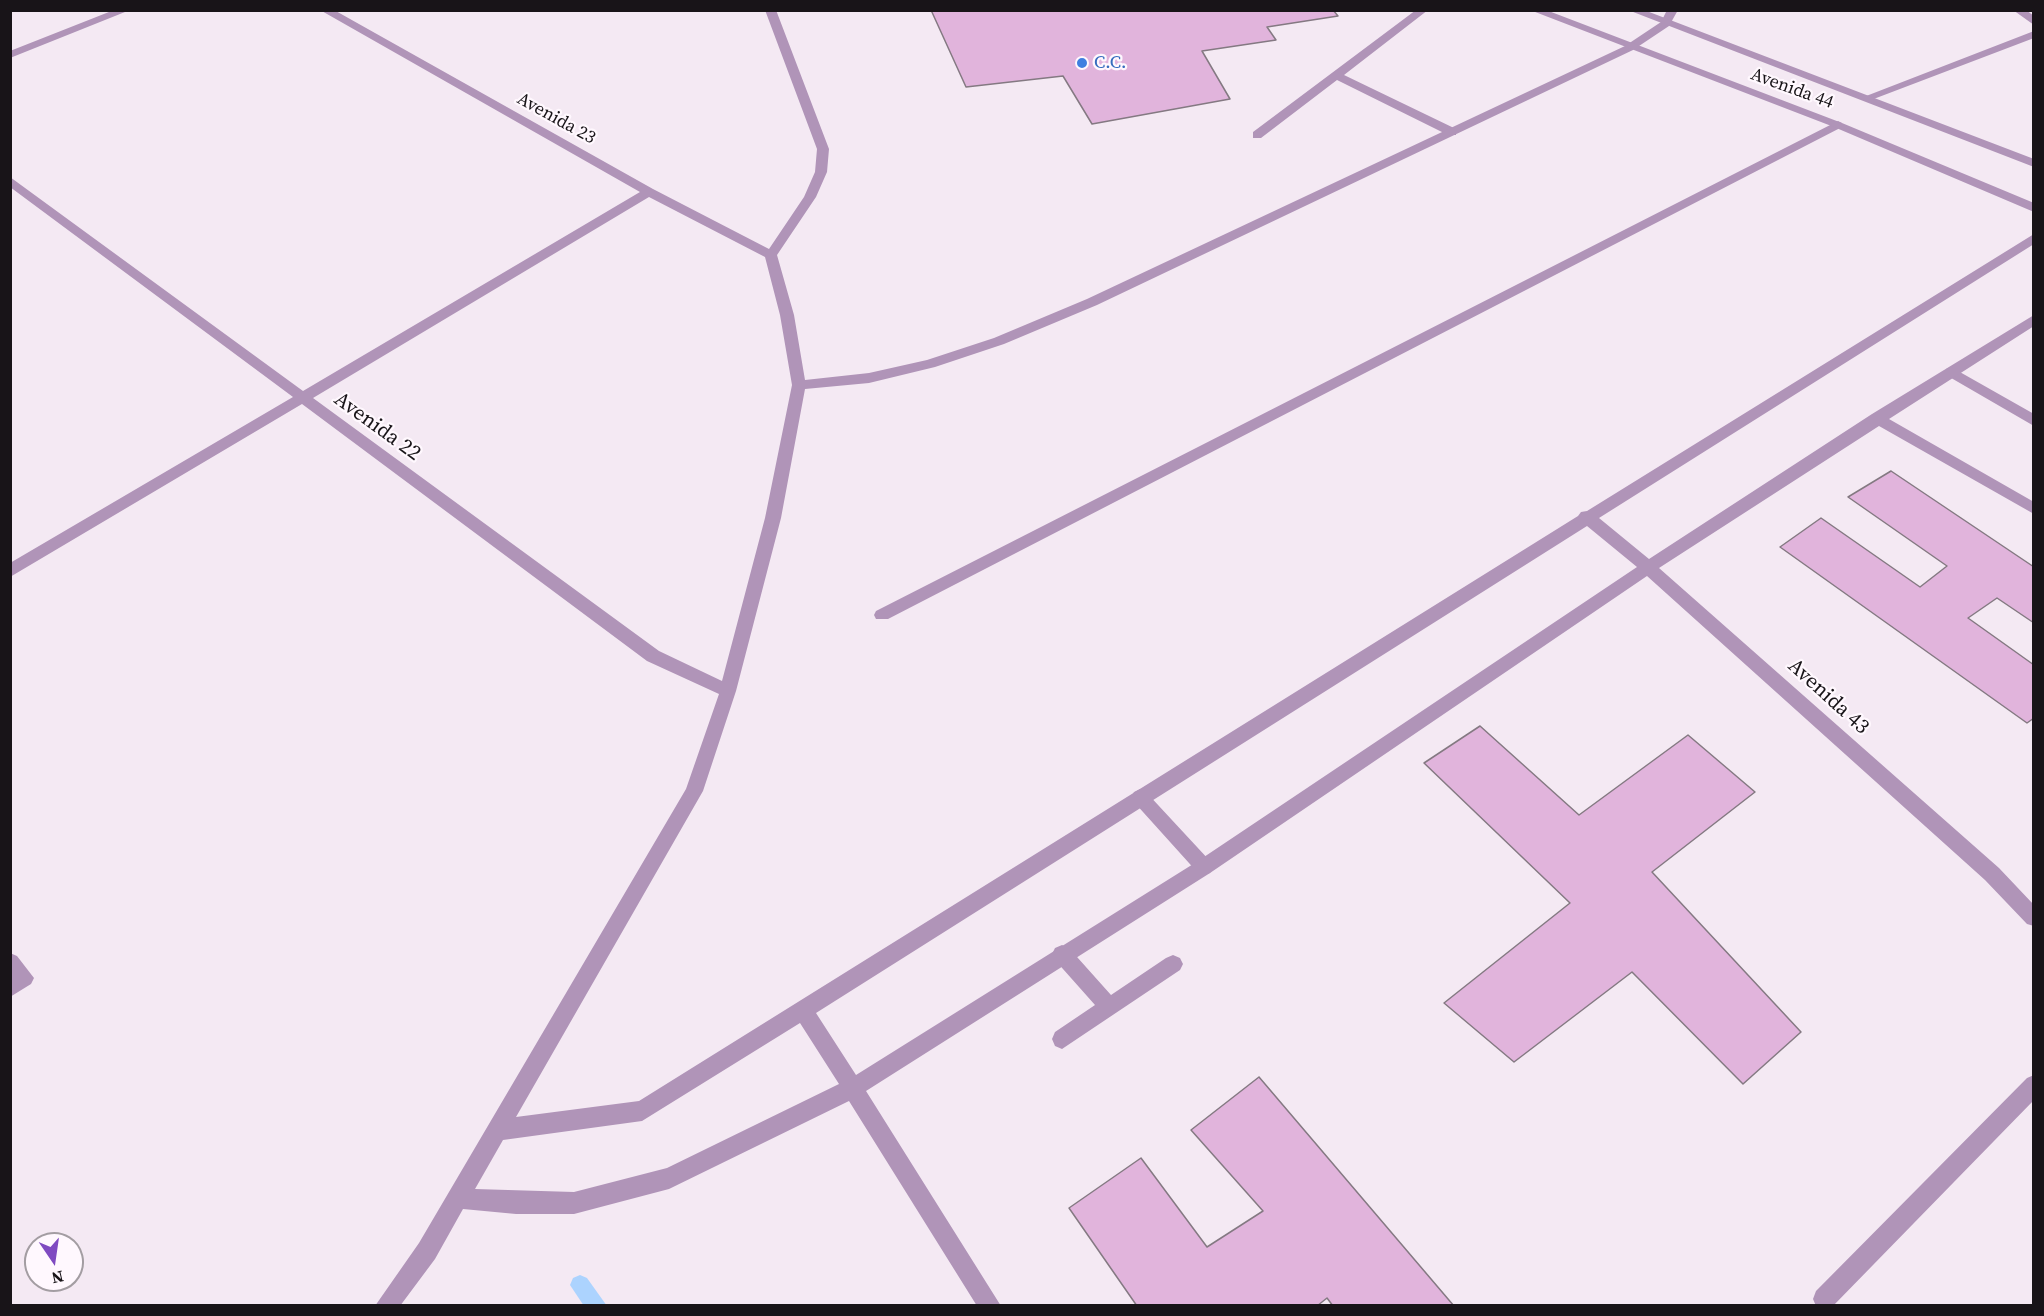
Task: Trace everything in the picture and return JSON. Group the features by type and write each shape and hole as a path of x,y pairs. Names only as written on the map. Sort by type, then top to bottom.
{"street":[{"path":"10,55 125,10"},
{"name":"Avenida 23","path":"325,10 649,192 771,255"},
{"path":"386,1305 427,1251 694,791 728,691 773,518 799,385 787,315 771,255 810,197 820,172 823,149 770,10"},
{"path":"1257,135 1423,10"},
{"name":"Avenida 44","path":"1535,10 1629,48 1838,125 2034,208"},
{"name":"Avenida 44","path":"1633,10 2034,163"},
{"path":"799,385 869,378 930,364 999,341 1092,302 1629,48 1665,24 1673,10"},
{"path":"2018,10 2034,22"},
{"path":"1867,98 2034,34"},
{"path":"1336,75 1452,132"},
{"path":"882,615 1838,125"},
{"name":"Avenida 22","path":"10,181 653,656 728,691"},
{"path":"10,571 649,192"},
{"path":"498,1130 642,1111 1586,516 2034,238"},
{"path":"456,1198 516,1203 574,1203 669,1178 853,1088 1062,954 1204,867 1648,567 1877,418 2034,320"},
{"path":"1951,372 2034,421"},
{"path":"1877,418 2034,509"},
{"name":"Avenida 43","path":"1586,516 1648,567 1992,874 2034,918"},
{"path":"1140,797 1204,867"},
{"path":"1062,954 1109,1007"},
{"path":"10,962 24,978 10,988"},
{"path":"1062,1039 1173,964"},
{"path":"803,1010 990,1305"},
{"path":"1824,1299 2034,1085"}],"building":[{"name":"C.C.","path":"931,10 1333,10 1338,16 1267,27 1276,40 1202,51 1230,99 1092,124 1063,76 966,87"},
{"path":"1891,471 2034,567 2034,623 1997,598 1968,618 2034,665 2034,718 2027,723 1780,547 1821,518 1920,587 1947,566 1848,497"},
{"path":"1480,726 1579,815 1688,735 1755,792 1652,872 1801,1032 1743,1084 1632,972 1514,1062 1444,1003 1570,903 1424,763"},
{"path":"1259,1077 1454,1306 1333,1306 1327,1298 1317,1306 1137,1306 1069,1208 1141,1158 1207,1247 1263,1211 1191,1130"}],"waterway":[{"path":"580,1285 597,1306"}],"place":[{"name":"C.C.","path":"1082,63"}]}
